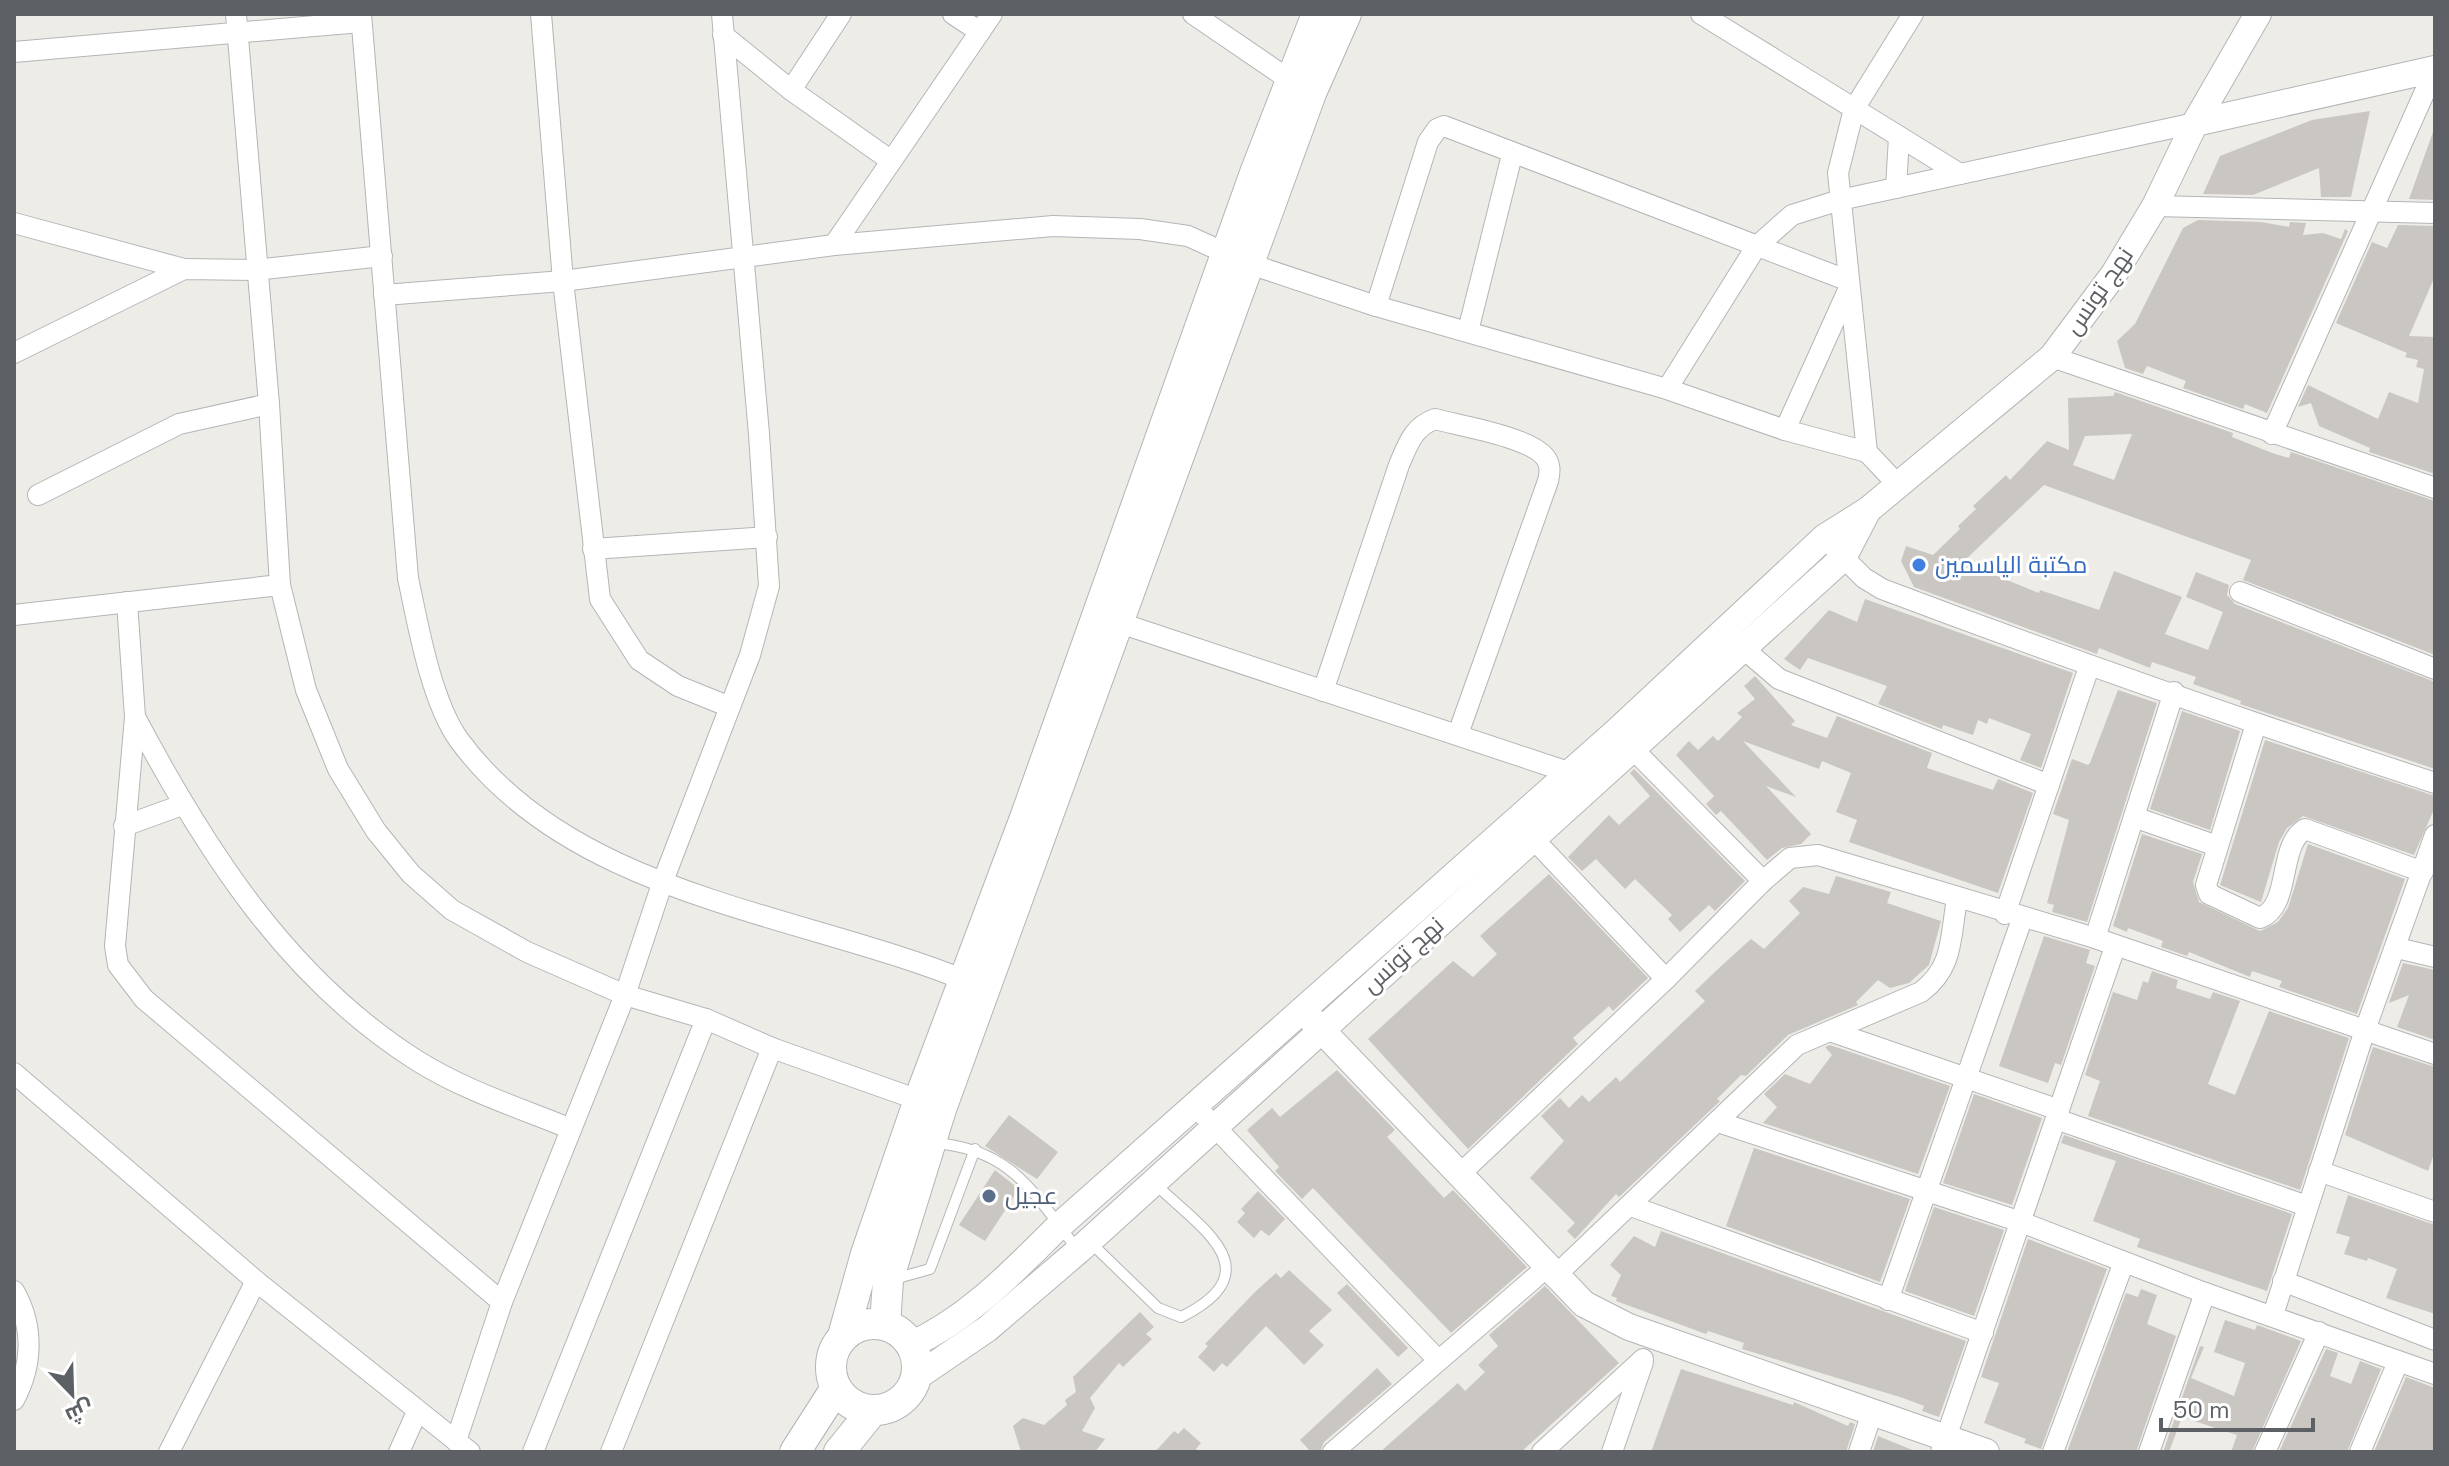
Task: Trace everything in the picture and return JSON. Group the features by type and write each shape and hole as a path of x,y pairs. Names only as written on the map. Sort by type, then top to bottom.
{"main road":[{"path":"843,1336 863,1325 885,1325 905,1336 917,1367 915,1378 904,1398 895,1405 873,1410 852,1404 836,1388 830,1367 843,1336 866,1254 930,1104 1239,260 1300,87 1317,14"},
{"path":"1300,87 1346,14"},
{"path":"885,1325 888,1280 930,1143 930,1104"},
{"path":"795,1452 836,1388"},
{"path":"839,1452 873,1410"}],"street":[{"path":"541,14 563,281 600,599 639,660 678,686 730,707"},
{"path":"14,1073 256,1281 463,1446 502,1302 625,995 663,881 762,621 769,586 722,14"},
{"path":"791,90 841,14"},
{"path":"953,14 980,32"},
{"path":"834,245 992,14"},
{"path":"1193,14 1300,87"},
{"path":"1701,14 1960,174"},
{"path":"1867,452 1838,173 1854,109 1913,14"},
{"name":"نهج تونس","path":"915,1378 987,1329 1084,1246 1214,1125 1312,1020 1733,639 1825,537 1868,510 2052,357 2114,274 2155,206 2195,123 2258,14"},
{"path":"14,52 236,24 361,18 408,578 426,665 458,738 524,808 574,842 663,881 974,984"},
{"path":"236,24 269,404 280,585 306,690 338,769 376,831 411,874 452,910 527,952 625,995 706,1019 772,1048 930,1104"},
{"path":"723,35 791,90 890,160"},
{"path":"1667,389 1756,247 1792,215 1840,200 2435,69"},
{"path":"2272,434 2435,69"},
{"path":"1376,306 1428,142 1437,129 1451,128 1512,155 1849,284"},
{"path":"1896,188 1899,137"},
{"path":"1468,331 1512,155"},
{"path":"2155,206 2435,213"},
{"path":"14,223 184,269 255,270 382,256"},
{"path":"384,295 563,281 741,260 834,245 1053,226 1140,229 1188,236 1218,247 1239,260 1376,306 1667,389 1785,430 1867,452 1898,485"},
{"path":"14,353 184,269"},
{"path":"1785,430 1849,284"},
{"path":"2052,357 2435,488"},
{"path":"38,495 179,424 269,404"},
{"path":"1323,691 1411,436 1422,424 1435,419 1531,446 1545,457 1550,468 1548,481 1458,734"},
{"name":"نهج تونس","path":"1733,639 1843,558 1868,510"},
{"path":"593,549 767,537"},
{"path":"1825,537 1843,558 1882,589 2089,667 2174,692 2256,724 2435,783"},
{"path":"14,615 280,585"},
{"path":"2240,592 2435,669"},
{"path":"127,602 135,717 115,946 118,965 127,981 502,1302"},
{"path":"1108,618 1458,734 1578,780"},
{"path":"1733,639 1788,683 2049,785"},
{"path":"1888,1300 1966,1078 2049,785 2089,667"},
{"path":"2095,938 2174,692"},
{"path":"135,717 182,805 244,898 310,974 366,1023 417,1061 571,1129"},
{"path":"2256,724 2206,891 2215,899 2260,918 2274,906 2295,840 2305,829 2423,872"},
{"path":"1624,740 1763,881"},
{"path":"124,826 182,805"},
{"path":"2134,817 2217,846"},
{"path":"1525,829 1666,979"},
{"path":"2273,1315 2365,1030 2397,948 2435,835"},
{"path":"1459,1175 1790,858 1818,855 2013,916 2095,938 2435,1054"},
{"path":"1333,1452 1438,1360 1631,1206 1797,1045 1921,992 1937,979 1945,969 1957,899"},
{"path":"1944,1445 2115,947"},
{"path":"2397,948 2435,957"},
{"path":"533,1452 706,1019"},
{"path":"1312,1020 1550,1273 1594,1311 1647,1347 1872,1413 1944,1445 1986,1452"},
{"name":"نهج تونس","path":"911,1345 949,1327 975,1308 1059,1226 1195,1106 1312,1020"},
{"path":"1833,1032 1966,1078 2307,1206"},
{"path":"611,1452 772,1048"},
{"path":"1195,1106 1438,1360"},
{"path":"1718,1122 2021,1222 2205,1293 2435,1374"},
{"path":"2319,1171 2434,1208"},
{"path":"1631,1206 1983,1333"},
{"path":"2053,1452 2124,1262"},
{"path":"169,1452 256,1281"},
{"path":"2283,1281 2435,1340"},
{"path":"14,1291 25,1314 29,1360 14,1400"},
{"path":"2149,1452 2205,1293"},
{"path":"2265,1452 2319,1332"},
{"path":"1542,1452 1647,1347"},
{"path":"1612,1452 1647,1347"},
{"path":"2360,1452 2398,1362"},
{"path":"399,1452 417,1412"},
{"path":"1859,1452 1872,1413"}],"lane":[{"path":"930,1143 975,1149 1025,1182 1059,1226 1158,1308 1181,1317 1200,1308 1221,1287 1228,1266 1223,1249 1153,1182"},
{"path":"888,1280 930,1269 975,1149"}],"building":[{"path":"2370,111 2351,197 2321,197 2319,168 2253,195 2203,194 2220,156 2312,120"},
{"path":"2433,132 2435,200 2409,199"},
{"path":"2198,220 2261,222 2289,227 2290,222 2306,223 2303,235 2323,233 2341,239 2345,229 2348,231 2267,413 2245,404 2243,409 2183,388 2186,381 2147,366 2143,374 2125,368 2117,341 2135,324 2183,228"},
{"path":"2398,225 2435,226 2435,276 2409,336 2435,337 2435,474 2369,452 2370,448 2319,426 2311,403 2298,407 2308,385 2378,419 2389,392 2418,403 2424,369 2416,367 2418,360 2405,357 2407,353 2336,323 2372,242 2387,248"},
{"path":"2115,392 2233,433 2232,437 2272,453 2289,458 2291,452 2435,501 2435,655 2243,580 2251,560 2044,485 1963,562 2039,593 2040,590 2099,610 2114,571 2182,597 2165,634 2208,650 2223,612 2186,597 2196,572 2229,585 2227,595 2235,604 2435,682 2435,769 2240,704 2241,701 2193,684 2196,677 2152,662 2150,668 2099,648 2097,654 1914,587 1901,561 1906,546 1933,555 1960,529 1958,526 1976,509 1973,506 2006,475 2010,480 2047,441 2069,450 2068,398 2113,396","holes":["2132,434 2114,480 2073,465 2085,436"]},
{"path":"1865,599 2073,673 2041,768 2020,760 2031,734 1989,718 1987,724 1978,720 1973,735 1943,725 1942,729 1878,704 1887,686 1808,658 1800,670 1784,659 1829,610 1857,622"},
{"path":"1755,676 1795,721 1791,725 1827,738 1837,716 1932,753 1927,768 1993,790 1998,779 2033,793 1998,893 1849,842 1857,820 1836,812 1851,773 1822,761 1819,769 1743,741 1796,797 1766,786 1811,834 1801,844 1782,848 1767,860 1721,811 1716,815 1706,804 1714,796 1676,755 1689,741 1698,750 1713,736 1718,741 1742,717 1737,713 1755,699 1744,686"},
{"path":"2118,690 2157,703 2087,922 2052,912 2054,905 2047,903 2069,820 2053,814 2072,759 2090,763"},
{"path":"2182,711 2240,731 2210,830 2150,809"},
{"path":"2265,740 2435,796 2435,807 2414,855 2303,816 2287,828 2279,842 2261,902 2220,885"},
{"path":"1634,769 1745,881 1715,911 1709,905 1680,932 1668,919 1672,915 1635,879 1625,889 1596,859 1582,871 1568,857 1609,815 1619,825 1650,796 1630,773"},
{"path":"2142,834 2202,854 2193,882 2199,902 2260,931 2278,922 2288,908 2308,844 2405,879 2357,1014 2279,987 2282,981 2252,971 2250,977 2189,952 2187,956 2161,947 2163,941 2113,926"},
{"path":"1549,874 1648,978 1613,1011 1609,1006 1573,1038 1578,1044 1468,1149 1368,1039 1453,961 1473,977 1497,954 1480,936"},
{"path":"1836,876 1891,892 1887,903 1941,921 1929,965 1909,983 1890,988 1878,980 1856,1002 1858,1005 1788,1035 1746,1076 1741,1075 1717,1099 1720,1101 1619,1197 1616,1194 1575,1239 1567,1231 1575,1223 1530,1178 1564,1141 1541,1116 1560,1098 1569,1108 1582,1095 1589,1102 1616,1077 1620,1082 1705,1001 1695,991 1719,968 1751,939 1764,949 1800,913 1789,901 1803,887 1829,894"},
{"path":"2044,936 2090,950 2086,963 2095,966 2061,1065 2055,1063 2048,1083 1999,1066"},
{"path":"2403,963 2435,970 2435,1040 2397,1027 2409,995 2389,1003"},
{"path":"2152,971 2178,980 2176,988 2210,999 2213,992 2240,1001 2208,1084 2235,1095 2269,1011 2349,1038 2300,1190 2088,1116 2100,1081 2085,1075 2113,992 2137,1000 2143,981 2148,983"},
{"path":"1830,1045 1950,1086 1918,1174 1763,1123 1777,1107 1764,1094 1785,1074 1810,1084 1832,1055 1825,1047"},
{"path":"2373,1047 2435,1067 2435,1151 2428,1171 2345,1135"},
{"path":"1337,1070 1395,1130 1387,1137 1444,1198 1453,1190 1527,1267 1451,1333 1313,1188 1302,1199 1275,1171 1279,1167 1247,1130 1272,1108 1280,1117"},
{"path":"1974,1094 2042,1118 2012,1205 1943,1183"},
{"path":"1009,1115 1058,1152 1037,1179 985,1146"},
{"path":"2064,1135 2292,1214 2267,1291 2137,1247 2140,1239 2093,1221 2116,1161 2061,1143"},
{"path":"1754,1148 1910,1199 1880,1282 1726,1226"},
{"path":"995,1170 1019,1189 985,1241 959,1225"},
{"path":"1258,1191 1285,1219 1269,1236 1261,1230 1254,1238 1237,1222 1245,1213 1241,1209"},
{"path":"2348,1195 2435,1225 2435,1314 2386,1298 2397,1269 2368,1258 2367,1261 2344,1254 2350,1237 2336,1233"},
{"path":"1934,1207 2004,1230 1974,1316 1905,1291"},
{"path":"1661,1231 1966,1341 1939,1417 1922,1411 1924,1406 1903,1398 1742,1349 1744,1343 1708,1331 1706,1334 1616,1301 1617,1298 1611,1296 1621,1275 1610,1265 1634,1236 1655,1247"},
{"path":"2028,1239 2107,1269 2041,1449 2024,1443 2026,1439 1984,1423 1999,1383 1981,1377"},
{"path":"1289,1270 1332,1310 1309,1331 1324,1345 1304,1365 1266,1326 1227,1367 1222,1363 1214,1372 1198,1357 1208,1346 1205,1344 1276,1273 1281,1278"},
{"path":"1347,1284 1408,1348 1398,1357 1337,1293"},
{"path":"1545,1286 1619,1363 1521,1452 1380,1452 1458,1383 1465,1391 1485,1372 1478,1365 1498,1346 1489,1335"},
{"path":"2141,1289 2157,1295 2147,1324 2176,1336 2136,1452 2067,1452 2126,1293 2138,1297"},
{"path":"1140,1312 1154,1327 1146,1334 1152,1339 1123,1367 1119,1363 1090,1398 1095,1408 1082,1431 1105,1439 1095,1452 1021,1452 1013,1426 1023,1418 1044,1425 1067,1405 1065,1400 1076,1392 1073,1377"},
{"path":"2225,1320 2255,1330 2257,1325 2301,1341 2252,1452 2231,1452 2237,1435 2182,1417 2169,1452 2163,1452 2200,1346 2204,1347 2191,1378 2234,1396 2245,1363 2214,1352"},
{"path":"2326,1349 2338,1353 2330,1376 2351,1384 2360,1361 2381,1369 2347,1452 2279,1452"},
{"path":"1377,1368 1392,1384 1324,1442 1320,1452 1311,1452 1300,1440"},
{"path":"1681,1369 1793,1405 1794,1402 1848,1426 1850,1422 1855,1424 1846,1452 1651,1452"},
{"path":"2406,1377 2435,1388 2435,1452 2374,1452"},
{"path":"1184,1428 1201,1443 1196,1449 1199,1452 1155,1452 1174,1431 1178,1434"},
{"path":"1878,1436 1915,1451 1915,1452 1873,1452"}],"place":[{"name":"مكتبة الياسمين","path":"1919,565"},
{"name":"عجيل","path":"989,1196"}]}
